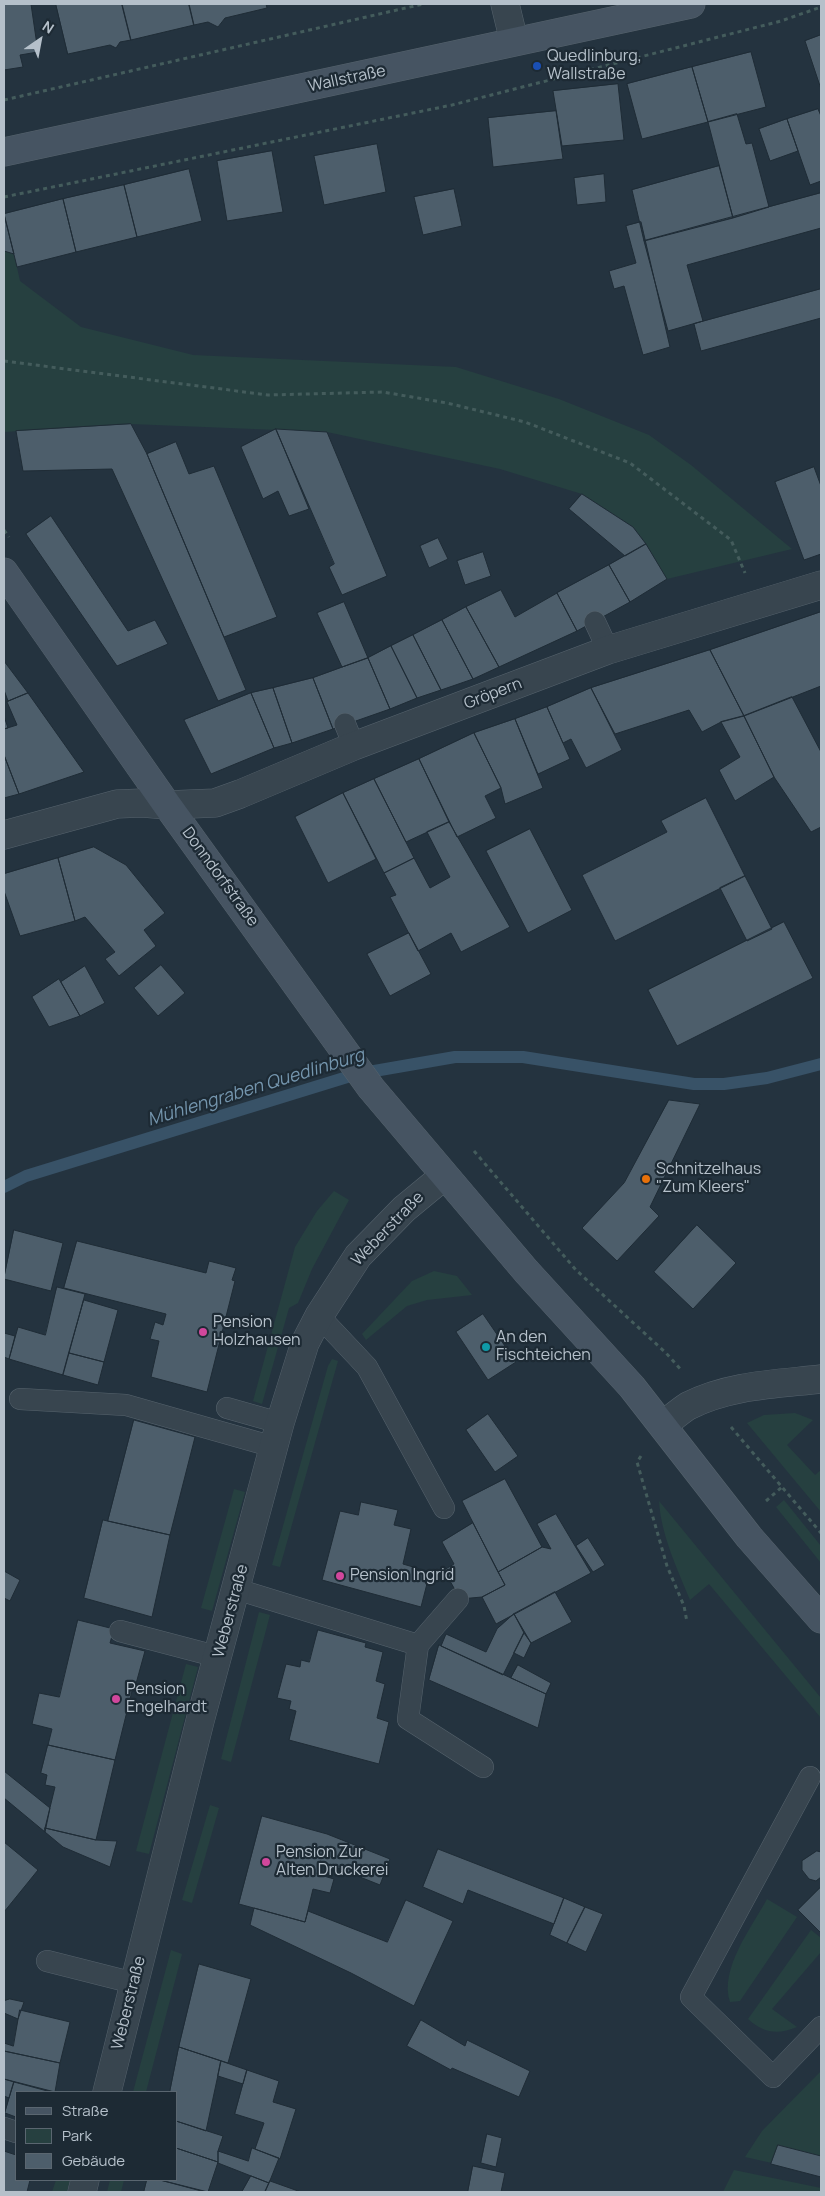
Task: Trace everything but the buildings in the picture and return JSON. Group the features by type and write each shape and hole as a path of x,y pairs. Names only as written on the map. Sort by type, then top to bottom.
{"main road":[{"name":"Wallstraße","path":"4,152 691,4"},
{"name":"Donndorfstraße","path":"4,572 167,805 350,1057 399,1123 444,1176"},
{"path":"444,1176 526,1271 591,1340 663,1425 749,1537 821,1619"}],"street":[{"path":"505,4 514,41"},
{"name":"Gröpern","path":"4,835 117,804 167,805 215,803 240,794 349,735 608,650 821,585"},
{"name":"Weberstraße","path":"107,2091 200,1721 297,1367 319,1316 358,1256 404,1209 444,1176"},
{"path":"663,1425 687,1407 706,1398 750,1387 821,1379"}],"lane":[{"path":"595,622 608,650"},
{"path":"319,1316 367,1367 444,1508"},
{"path":"20,1399 126,1405 277,1435"},
{"path":"227,1408 277,1435"},
{"path":"236,1589 418,1645"},
{"path":"458,1599 418,1645 408,1719 483,1767"},
{"path":"120,1631 219,1657"},
{"path":"810,1777 691,1997 773,2077 821,2027"},
{"path":"47,1961 134,1983"}],"path":[{"path":"4,100 423,4"},
{"path":"4,197 452,105 781,21 821,7"},
{"path":"4,360 268,395 383,392 447,403 525,422 630,463 731,540 759,605"},
{"path":"484,1161 576,1270 666,1353 821,1533"},
{"path":"663,1425 638,1462 667,1566 684,1606 687,1622"}],"green space":[{"path":"4,251 14,254 20,281 81,327 193,355 456,367 559,399 649,435 691,465 792,549 667,579 646,544 633,527 582,494 500,469 327,432 131,424 4,432"},
{"path":"334,1191 349,1200 312,1269 298,1303 289,1308 262,1404 253,1401 295,1247 317,1211"},
{"path":"434,1271 457,1276 472,1295 427,1300 407,1306 366,1340 362,1334 412,1281"},
{"path":"332,1359 338,1361 280,1567 272,1565 328,1366"},
{"path":"795,1413 813,1420 787,1445 815,1475 821,1470 821,1512 747,1423 764,1415"},
{"path":"234,1489 245,1492 212,1611 201,1608"},
{"path":"784,1500 821,1546 821,1563 776,1507"},
{"path":"659,1501 821,1698 821,1718 709,1584 690,1600 666,1539"},
{"path":"259,1612 270,1615 231,1762 221,1759"},
{"path":"186,1664 198,1667 149,1854 136,1851"},
{"path":"210,1805 219,1808 192,1903 182,1900"},
{"path":"767,1899 797,1917 740,2001 730,2002 728,1989 733,1962"},
{"path":"811,1930 821,1938 821,1952 772,2009 797,2027 777,2032 765,2030 748,2019"},
{"path":"171,1950 182,1954 146,2091 133,2091"},
{"path":"821,2071 821,2174 745,2157 762,2131"},
{"path":"734,2170 821,2188 821,2192 723,2192"},
{"path":"56,2181 70,2181 67,2192 52,2192"},
{"path":"110,2181 124,2181 121,2192 107,2192"}],"waterway":[{"name":"Mühlengraben Quedlinburg","path":"4,1187 26,1176 357,1074 455,1057 523,1057 694,1084 724,1084 767,1078 821,1064"}],"place":[{"name":"Quedlinburg, Wallstraße","path":"537,66"},
{"name":"Schnitzelhaus \"Zum Kleers\"","path":"646,1179"},
{"name":"Pension Holzhausen","path":"203,1332"},
{"name":"An den Fischteichen","path":"486,1347"},
{"name":"Pension Ingrid","path":"340,1576"},
{"name":"Pension Engelhardt","path":"116,1699"},
{"name":"Pension Zur Alten Druckerei","path":"266,1862"}]}
